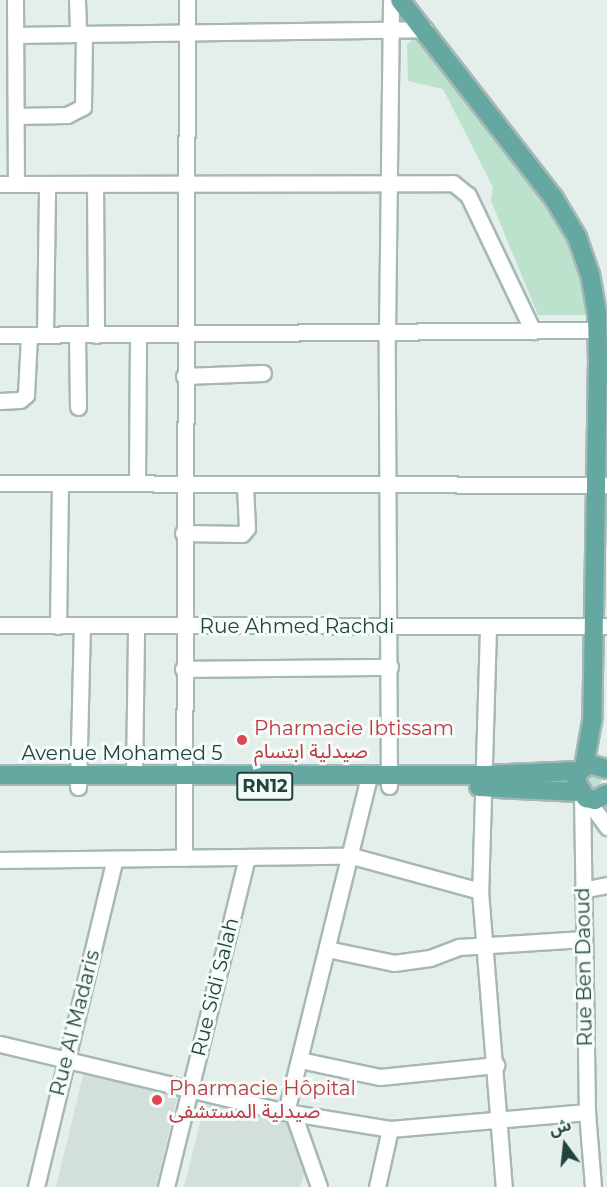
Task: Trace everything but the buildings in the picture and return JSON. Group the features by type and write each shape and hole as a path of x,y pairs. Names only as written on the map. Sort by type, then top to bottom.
{"main road":[{"path":"400,0 425,29 567,218 585,256 598,330 602,485 600,625 592,721 576,781 592,795"},
{"path":"581,769 605,767 592,721"},
{"name":"RN12","path":"531,781 581,769"},
{"name":"Avenue Mohamed 5","path":"0,775 78,782 134,776 186,780"},
{"name":"Avenue Mohamed 5","path":"0,786 186,780 531,781"},
{"name":"RN12","path":"531,781 592,795"}],"street":[{"path":"15,0 16,184"},
{"path":"16,116 67,115 83,107 81,34 77,0"},
{"path":"184,858 186,780 183,669 184,183 187,0"},
{"path":"389,781 391,626 387,332 391,0"},
{"path":"15,35 425,29"},
{"path":"0,184 453,183 464,189 533,331"},
{"path":"45,335 47,184"},
{"path":"95,184 96,334"},
{"path":"0,336 598,330"},
{"path":"137,482 138,334"},
{"path":"0,401 20,400 26,395 29,335"},
{"path":"77,335 78,407"},
{"path":"184,376 263,374"},
{"path":"0,483 137,482 183,486 602,485"},
{"path":"58,626 60,483"},
{"path":"183,533 242,534 247,528 245,486"},
{"name":"Rue Ahmed Rachdi","path":"0,625 488,628 600,625"},
{"path":"78,782 82,626"},
{"path":"134,776 136,626"},
{"path":"488,628 480,891 496,1065 497,1119 504,1187"},
{"path":"183,669 390,667"},
{"path":"319,1187 289,1113 368,781"},
{"path":"592,795 606,826"},
{"name":"Rue Ben Daoud","path":"592,795 582,890 587,1112 593,1187"},
{"path":"0,860 352,856 480,891"},
{"name":"Rue Sidi Salah","path":"166,1187 247,858"},
{"name":"Rue Al Madaris","path":"36,1187 115,859"},
{"path":"582,890 607,885"},
{"path":"327,949 394,963 484,944 584,939"},
{"path":"0,1044 67,1057 189,1090 289,1113 390,1129 587,1112"},
{"path":"300,1060 380,1077 496,1065"},
{"path":"377,1187 390,1129"}],"shaded area":[{"path":"85,1067 179,1090 156,1187 56,1187"},
{"path":"207,1095 290,1117 307,1164 300,1187 184,1187"}],"green space":[{"path":"431,37 549,196 586,279 588,315 538,315 491,201 493,187 443,89 408,81 407,44 415,38"},
{"path":"590,773 596,773 601,781 599,787 590,789 585,784 585,778"}],"place":[{"name":"Pharmacie Ibtissam صيدلية ابتسام","path":"242,740"},
{"name":"Pharmacie Hôpital صيدلية المستشفى","path":"157,1100"}]}
